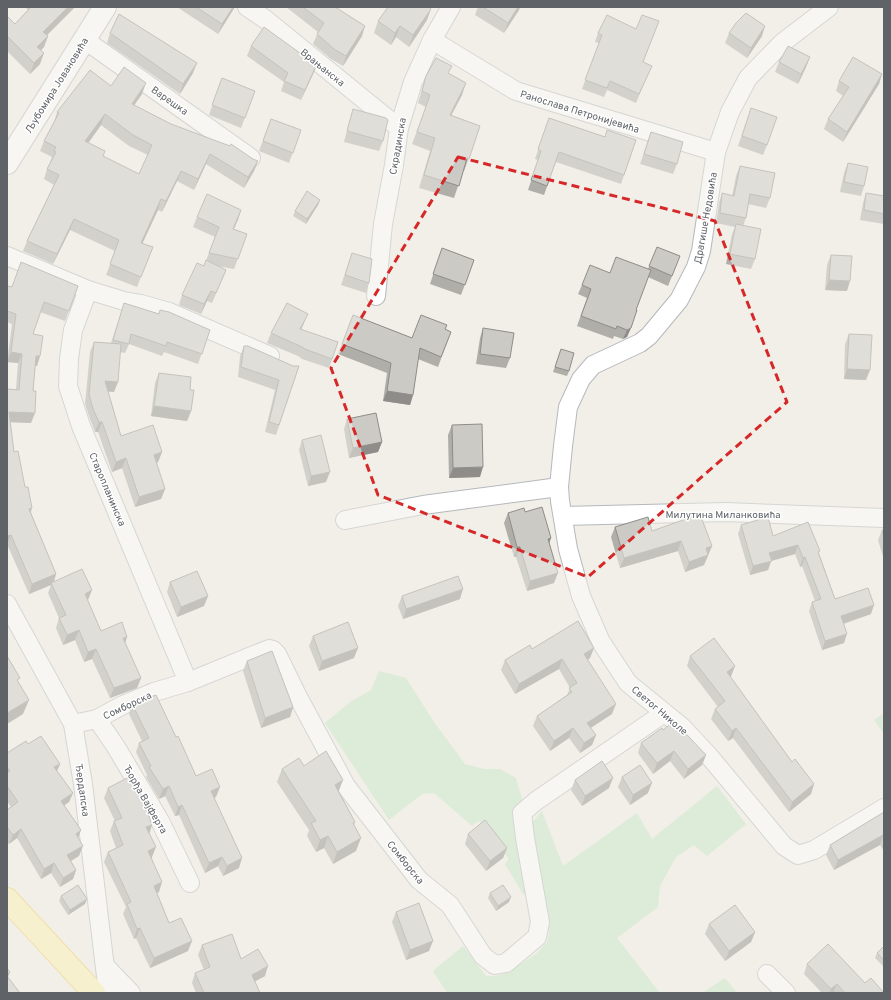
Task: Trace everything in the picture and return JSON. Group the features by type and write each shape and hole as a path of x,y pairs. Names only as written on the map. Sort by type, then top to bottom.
{"main road":[{"path":"7,899 94,993"}],"street":[{"name":"Љубомира Јовановића","path":"10,153 85,40 105,7"},
{"name":"Врањанска","path":"247,7 399,128"},
{"name":"Скрадинска","path":"376,296 383,224 399,128 413,82 432,40 451,7"},
{"name":"Драгише Недовића","path":"559,487 568,407 581,379 592,365 640,343 649,336 678,300 696,267 701,251 716,152 730,112 748,78 782,43 829,7"},
{"name":"Варешка","path":"85,40 255,161"},
{"name":"Ранослава Петронијевића","path":"432,40 516,91 716,152"},
{"path":"7,256 88,290 169,312 287,363"},
{"name":"Старопланинска","path":"88,290 73,330 69,359 68,386 81,426 188,682"},
{"name":"Светог Николе","path":"559,487 568,549 581,596 601,642 628,683 682,727 784,846 798,855 814,850 884,808"},
{"path":"345,520 423,505 559,487"},
{"name":"Милутина Миланковића","path":"563,516 724,512 884,518"},
{"name":"Ђердапска","path":"7,604 73,724 83,784 108,993"},
{"name":"Сомборска","path":"73,724 97,719 154,692 188,682 269,649 273,650 277,654 297,695 346,786 419,880 450,905 483,956 496,965 506,963 537,937 540,922 522,813 536,801 664,713"},
{"name":"Ђорђа Вајферта","path":"97,719 120,753 160,821 190,883"},
{"path":"106,967 131,993"},
{"path":"767,974 786,993"}],"highlighted area":[{"path":"458,157 715,221 787,402 588,577 378,495 331,368"}],"green space":[{"path":"379,671 406,678 434,722 465,764 484,769 500,769 516,778 523,802 528,897 523,894 505,864 509,859 479,821 472,826 434,793 422,794 389,820 325,723 350,702 371,690"},
{"path":"884,713 884,734 874,720"},
{"path":"717,786 746,824 707,856 694,845 676,857 660,886 658,907 617,938 660,993 447,993 433,971 463,946 486,976 495,976 507,973 536,954 547,942 549,933 530,825 542,811 563,866 637,813 652,839"},
{"path":"725,978 737,993 702,993"}],"building":[{"path":"31,7 68,7 43,32 48,36 37,47 44,53 34,63 7,36 7,16 15,24"},
{"path":"196,7 233,7 222,24"},
{"path":"303,7 335,7 365,26 346,56 334,49 317,34 324,23"},
{"path":"388,7 429,7 431,9 413,35 400,26 395,33 378,21"},
{"path":"483,7 518,7 508,23"},
{"path":"746,13 765,26 751,48 729,33"},
{"path":"119,14 197,63 183,84 110,33"},
{"path":"607,15 636,29 642,15 659,21 643,62 652,66 639,94 610,81 607,88 585,80 602,35 598,33"},
{"path":"264,27 304,56 306,53 318,62 305,90 284,81 288,73 251,46"},
{"path":"788,46 810,57 801,74 779,62"},
{"path":"853,57 882,74 847,132 828,119 849,87 839,81"},
{"path":"436,58 452,66 448,73 466,83 450,115 480,126 469,159 467,158 459,186 424,175 435,138 417,132 430,95 422,91 426,76"},
{"path":"124,67 146,83 132,104 171,124 230,146 231,144 258,161 248,177 210,154 198,179 181,171 166,201 161,199 141,243 153,247 141,277 110,264 119,240 74,219 57,254 27,241 59,175 47,169 56,152 54,151 56,147 44,141 59,113 57,112 90,70 111,86","holes":["105,114 133,135 152,145 139,174 103,156 105,151 85,141"]},
{"path":"222,78 255,91 245,118 212,105"},
{"path":"751,108 777,117 767,145 742,136"},
{"path":"353,109 386,118 388,120 383,141 347,131"},
{"path":"549,118 605,137 607,130 636,140 624,175 559,152 547,186 531,180 541,151 538,149"},
{"path":"271,119 301,130 293,153 263,141"},
{"path":"651,132 683,142 677,164 644,154"},
{"path":"848,163 868,167 864,186 844,182"},
{"path":"740,166 775,173 770,198 750,194 746,218 720,213 722,193 734,196"},
{"path":"307,191 320,200 307,219 295,211"},
{"path":"866,193 884,196 884,214 864,210"},
{"path":"207,194 241,210 233,229 247,234 238,259 209,253 219,227 197,217"},
{"path":"736,224 761,229 755,259 730,254"},
{"path":"657,247 680,256 672,276 649,266"},
{"path":"442,248 474,260 465,285 433,274"},
{"path":"352,253 372,259 369,283 345,275"},
{"path":"831,255 852,256 850,281 829,280"},
{"path":"616,257 651,270 631,328 627,330 617,326 616,329 581,316 591,289 582,285 590,265 610,273"},
{"path":"206,260 226,270 216,293 211,291 204,304 182,295 197,263 204,266"},
{"path":"21,262 78,286 69,311 44,302 33,334 43,336 40,356 36,356 33,391 36,391 35,413 9,412 14,452 18,451 25,487 28,487 32,508 29,509 56,574 32,584 11,535 7,536 7,389 19,390 22,354 11,352 16,314 7,311 7,286 12,287"},
{"path":"124,303 159,314 160,310 169,312 210,330 202,354 167,342 166,346 131,334 129,344 113,340"},
{"path":"287,303 308,314 300,329 338,342 332,359 305,349 271,333"},
{"path":"353,315 412,338 421,315 447,325 445,329 451,332 441,357 420,348 413,395 387,391 391,363 342,344"},
{"path":"483,328 514,333 510,358 480,354"},
{"path":"849,334 872,335 870,370 847,369"},
{"path":"94,342 121,344 118,382 105,381 121,436 153,425 162,452 154,455 165,489 139,497 126,458 116,462 102,422 99,422 93,409 89,394"},
{"path":"244,346 248,346 293,366 299,366 279,425 269,422 279,380 241,367"},
{"path":"561,349 574,353 569,371 555,367"},
{"path":"159,373 191,377 190,390 194,390 191,411 154,406"},
{"path":"376,413 382,442 353,448 347,419"},
{"path":"482,424 483,467 453,468 452,425"},
{"path":"321,435 330,472 311,476 302,440"},
{"path":"542,507 551,538 548,539 558,573 530,581 520,547 517,547 508,513 524,508 525,512"},
{"path":"700,514 712,546 706,548 708,555 689,562 681,541 624,558 615,527 648,517 652,531"},
{"path":"768,517 773,536 808,522 820,551 818,552 835,599 868,588 874,605 841,616 847,634 825,641 812,602 821,599 805,557 803,558 798,545 769,553 772,561 753,566 741,525"},
{"path":"82,569 92,590 85,594 101,631 122,622 127,637 123,638 141,678 114,688 96,649 88,652 79,630 67,635 59,618 66,615 51,583"},
{"path":"197,571 208,596 181,607 170,582"},
{"path":"458,576 463,589 406,609 402,596"},
{"path":"578,621 594,648 584,654 616,704 587,723 596,735 584,743 573,728 554,741 537,716 572,692 569,688 577,683 562,659 519,684 505,660 530,645 532,649"},
{"path":"348,622 358,648 322,661 313,636"},
{"path":"714,638 735,666 727,672 792,762 795,759 814,784 792,802 736,728 732,731 715,709 725,701 690,656"},
{"path":"272,651 293,707 265,718 247,661"},
{"path":"7,656 20,678 17,680 29,700 7,713"},
{"path":"156,695 176,737 178,736 196,776 212,769 220,787 211,791 242,858 227,866 222,857 209,863 182,805 178,807 169,786 163,789 149,767 151,766 139,743 149,738 132,704"},
{"path":"674,721 706,755 688,769 674,751 657,763 641,743 662,728 663,730"},
{"path":"41,736 60,764 54,767 73,793 61,801 81,830 76,834 83,846 67,855 76,870 63,878 54,863 44,869 21,829 13,835 7,827 7,810 18,802 7,786 7,773 10,771 7,767 7,753 26,741 28,744"},
{"path":"326,751 343,780 335,785 355,822 353,823 361,838 337,852 328,836 320,840 311,823 316,821 282,769 299,758 304,766"},
{"path":"602,761 613,778 585,796 575,780"},
{"path":"640,765 652,783 633,795 622,777"},
{"path":"131,776 144,799 152,825 146,827 156,847 148,851 162,882 154,886 169,923 181,918 192,941 154,958 140,928 137,929 127,904 131,902 108,852 123,845 114,821 122,818 108,788"},
{"path":"884,812 884,836 883,835 838,860 830,845"},
{"path":"485,820 507,848 490,861 468,834"},
{"path":"78,885 87,899 70,910 61,896"},
{"path":"503,885 511,897 498,906 490,893"},
{"path":"419,903 433,941 410,950 396,912"},
{"path":"735,905 755,932 729,951 709,924"},
{"path":"232,934 241,959 258,949 268,966 252,975 260,993 204,993 195,973 210,967 202,945"},
{"path":"828,944 865,983 871,978 884,993 845,993 837,984 831,989 807,964"},
{"path":"884,946 884,960 877,953"},
{"path":"7,976 20,993 7,993"}]}
